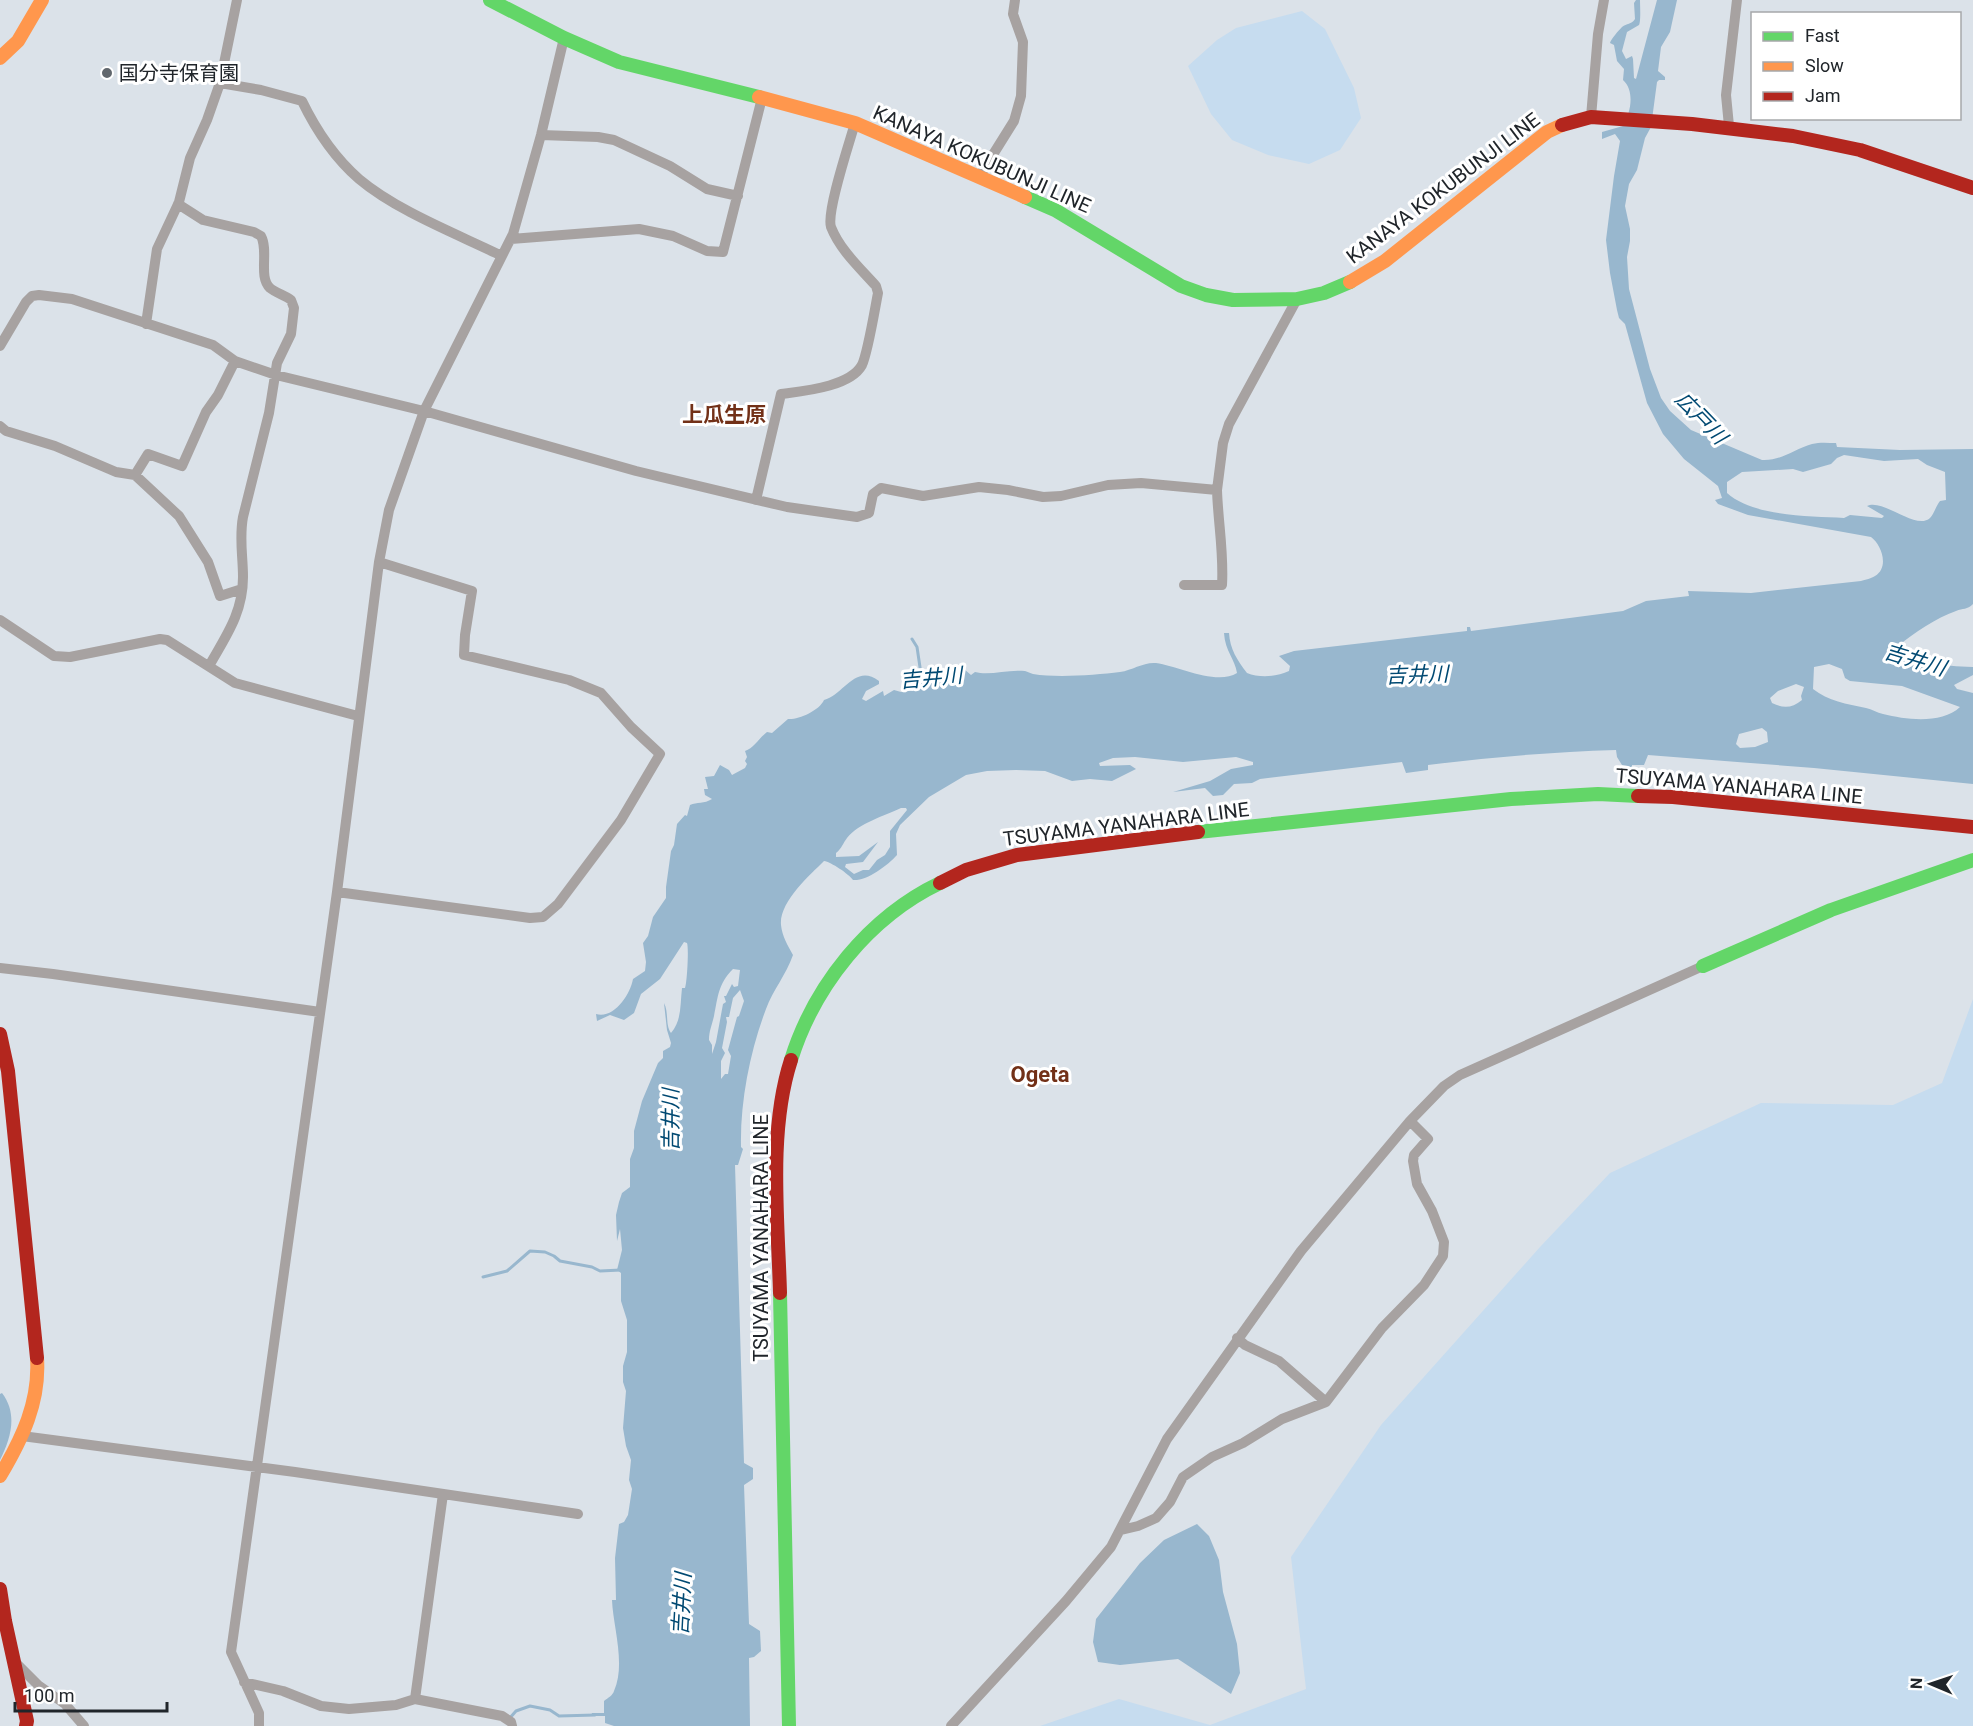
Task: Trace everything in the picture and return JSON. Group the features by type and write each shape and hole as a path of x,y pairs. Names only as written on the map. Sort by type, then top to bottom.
{"main road":[{"path":"0,58 18,41 42,0"},
{"name":"KANAYA KOKUBUNJI LINE","path":"490,0 564,38 619,62 855,123 1054,210 1096,233 1160,275 1191,290 1233,300 1297,299 1335,289 1364,274 1385,261 1547,132 1569,121 1595,118 1729,126 1779,134 1861,151 1973,188"},
{"name":"TSUYAMA YANAHARA LINE","path":"789,1726 777,1158 779,1108 784,1081 799,1035 822,992 850,952 893,912 921,892 960,872 1028,853 1519,798 1636,794 1973,827"},
{"path":"1703,966 1831,910 1973,860"},
{"path":"0,1034 7,1063 30,1269 37,1359 37,1388 22,1436 0,1476"},
{"path":"0,1589 27,1721 26,1726"}],"street":[{"path":"146,324 157,249 178,204 190,158 220,83 237,0"},
{"path":"1595,118 1598,34 1604,0"},
{"path":"1729,126 1726,95 1737,0"},
{"path":"979,177 1014,121 1021,96 1023,42 1013,14 1012,2"},
{"path":"259,1726 259,1713 231,1652 337,892 379,562 389,510 424,411 511,238 541,135 564,38"},
{"path":"220,83 261,90 302,101 321,135 347,168 360,180 402,207 502,256"},
{"path":"511,238 639,229 673,236 707,251 723,252 762,98"},
{"path":"756,500 781,394 820,388 849,376 862,365 878,292 876,286 846,252 830,222 855,123"},
{"path":"541,135 598,137 614,140 670,166 707,189 738,196"},
{"path":"178,204 203,220 254,232 263,239 265,281 273,290 291,300 294,308 289,340 277,363 269,414 240,531 242,589 237,617 209,666"},
{"path":"0,346 26,302 32,296 72,299 213,345 235,361 276,375 424,411 636,471 788,507 857,517 869,513 873,494 881,488 923,496 979,487 1043,497 1142,483 1217,490"},
{"path":"1184,585 1221,585 1222,545 1217,490 1223,443 1229,424 1297,299"},
{"path":"135,475 148,454 182,466 206,412 218,395 235,361"},
{"path":"0,426 6,431 55,446 116,472 135,475 179,516 208,562 220,596 242,589"},
{"path":"337,892 530,918 543,917 558,904 621,820 660,754 631,727 601,693 569,680 465,655 465,635 472,591 379,562"},
{"path":"0,620 54,656 70,657 160,639 167,640 235,683 358,716"},
{"path":"951,1726 1066,1601 1111,1546 1167,1439 1238,1338 1301,1251 1410,1121 1444,1086 1460,1075 1703,966"},
{"path":"0,968 320,1012"},
{"path":"1121,1530 1156,1518 1170,1502 1184,1477 1212,1457 1244,1443 1281,1419 1326,1402 1382,1328 1424,1285 1443,1256 1444,1242 1432,1211 1417,1184 1413,1161 1414,1155 1428,1139 1410,1121"},
{"path":"1238,1338 1245,1345 1279,1361 1326,1402"},
{"path":"22,1436 256,1467 578,1514"},
{"path":"415,1699 443,1494"},
{"path":"13,1661 38,1685 65,1704 84,1726"},
{"path":"244,1682 283,1691 321,1706 340,1708 396,1706 415,1699 502,1716 511,1722 512,1726"}],"shaded area":[{"path":"1302,11 1325,29 1354,88 1361,118 1340,150 1309,164 1268,155 1232,140 1211,114 1188,66 1217,40 1236,28"},
{"path":"1973,999 1973,1726 1040,1726 1119,1699 1210,1725 1306,1689 1291,1557 1381,1425 1540,1247 1610,1173 1761,1103 1893,1105 1942,1083"}],"water":[{"name":"吉井川","path":"1640,0 1640,23 1627,32 1622,51 1626,59 1632,56 1636,79 1657,0 1677,0 1670,32 1661,47 1658,71 1665,77 1665,80 1657,82 1651,127 1645,138 1637,170 1629,184 1625,206 1630,229 1627,257 1629,289 1650,369 1661,398 1670,411 1691,430 1762,460 1776,459 1806,446 1821,443 1836,443 1837,447 1900,450 1973,449 1973,604 1933,622 1898,646 1934,662 1951,666 1973,667 1973,675 1954,685 1957,689 1973,693 1973,784 1814,768 1648,755 1644,765 1632,765 1632,775 1628,775 1628,766 1622,765 1616,750 1428,765 1428,770 1406,773 1402,762 1260,779 1252,783 1234,784 1223,795 1213,796 1205,788 1173,792 1210,781 1231,769 1253,765 1253,762 1236,757 1183,762 1135,757 1113,758 1099,763 1100,766 1130,765 1136,769 1112,781 1090,779 1072,781 1045,771 987,771 966,775 929,797 900,825 896,834 897,855 876,872 853,880 840,869 824,861 796,890 782,916 783,933 793,955 769,1002 755,1042 744,1095 741,1130 743,1149 738,1165 735,1165 744,1463 753,1468 753,1479 744,1485 749,1624 760,1631 761,1651 749,1658 750,1726 614,1726 605,1723 605,1716 591,1716 592,1713 604,1713 604,1701 613,1694 619,1669 612,1600 616,1600 615,1558 619,1524 624,1522 628,1515 632,1489 629,1480 631,1460 623,1428 626,1391 623,1382 623,1366 627,1352 627,1320 621,1301 621,1273 617,1270 622,1250 620,1229 617,1241 616,1215 622,1193 630,1187 630,1159 642,1101 658,1063 663,1058 663,1051 670,1047 671,1043 664,1003 671,1033 679,1018 682,988 685,988 686,980 687,943 684,942 660,979 641,994 634,1013 624,1020 610,1015 597,1021 596,1014 603,1015 615,1009 625,998 633,979 645,971 643,943 648,936 653,917 666,898 671,851 677,824 685,815 687,816 690,805 712,799 705,795 704,789 708,789 705,777 714,776 720,765 729,770 732,775 745,768 747,757 745,751 767,732 772,733 788,719 813,711 824,700 856,678 863,676 871,676 879,681 879,684 866,691 862,699 866,701 883,691 884,696 894,690 913,691 913,684 920,675 920,670 926,675 935,674 936,678 943,674 942,670 964,669 971,675 975,672 1025,671 1053,676 1076,676 1120,672 1156,663 1208,676 1229,676 1237,673 1226,645 1224,633 1229,633 1235,654 1247,673 1257,676 1274,676 1289,671 1290,666 1279,656 1294,651 1467,631 1467,627 1470,627 1471,631 1623,611 1646,601 1689,596 1688,591 1751,593 1861,581 1874,577 1880,572 1883,562 1881,550 1871,537 1748,515 1718,504 1715,500 1722,498 1718,486 1684,459 1663,434 1647,403 1625,324 1619,318 1606,240 1620,141 1615,134 1602,139 1602,132 1623,126 1630,108 1629,90 1623,80 1624,69 1617,61 1614,45 1610,43 1622,27 1635,19 1634,3","holes":["1844,455 1884,461 1918,459 1945,472 1946,500 1940,501 1930,518 1924,521 1908,518 1882,506 1874,505 1867,506 1884,516 1882,518 1783,514 1752,507 1727,493 1727,482 1742,472 1793,469 1803,472 1831,464","1829,664 1842,669 1845,678 1850,681 1902,686 1960,707 1944,716 1934,718 1903,718 1838,702 1813,689 1814,667","1796,684 1804,687 1802,700 1795,705 1784,707 1776,705 1770,698 1778,691","1762,728 1767,732 1768,742 1755,747 1740,748 1736,744 1739,734","901,808 907,810 890,831 890,847 885,855 877,860 869,870 854,874 845,867 846,864 863,862 878,842 859,856 836,857 836,853 852,833 872,820","733,969 740,970 738,986 734,987 732,984 724,996 726,1002 723,1004 712,1054 712,1045 709,1040 719,991","740,990 744,1001 728,1050 731,1056 728,1074 721,1079 721,1061 725,1053 722,1048 726,1017 729,1017 733,998"]},
{"path":"2,1393 10,1409 11,1426 10,1435 0,1460 0,1394"},
{"path":"1197,1524 1209,1536 1219,1560 1223,1592 1237,1644 1240,1673 1231,1694 1178,1659 1120,1665 1098,1662 1093,1642 1096,1619 1140,1563 1164,1540"}],"waterway":[{"name":"吉井川","path":"912,639 917,647 921,674"},
{"path":"483,1277 507,1271 530,1251 545,1252 560,1261 592,1267 600,1271 621,1270"},
{"path":"509,1719 516,1711 530,1706 550,1710 559,1716 595,1715"}],"traffic: fast":[{"path":"490,0 564,38 619,62 759,97"},
{"path":"1025,197 1055,210 1181,286 1206,295 1233,300 1297,299 1324,293 1350,282"},
{"path":"1198,832 1511,799 1598,794 1638,796"},
{"path":"1703,966 1831,910 1973,860"},
{"path":"791,1060 814,1006 848,956 890,915 914,897 940,883"},
{"path":"780,1293 789,1726"}],"traffic: slow":[{"path":"0,58 18,41 42,0"},
{"path":"759,97 855,123 1025,197"},
{"path":"1350,282 1385,261 1547,132 1562,125"},
{"path":"0,1476 28,1420 36,1390 37,1358"}],"traffic: jam":[{"path":"1562,125 1591,117 1692,124 1793,136 1860,150 1973,188"},
{"path":"1638,796 1673,797 1973,827"},
{"path":"940,883 966,870 1017,855 1198,832"},
{"path":"0,1034 8,1071 37,1358"},
{"path":"780,1293 777,1145 779,1116 791,1060"},
{"path":"0,1589 27,1721 26,1726"}],"place":[{"name":"国分寺保育園","path":"107,73"}],"district":[{"name":"上瓜生原","path":"724,415"},
{"name":"Ogeta","path":"1040,1074"}],"water label":[{"name":"広戸川","path":"1701,418"}]}
